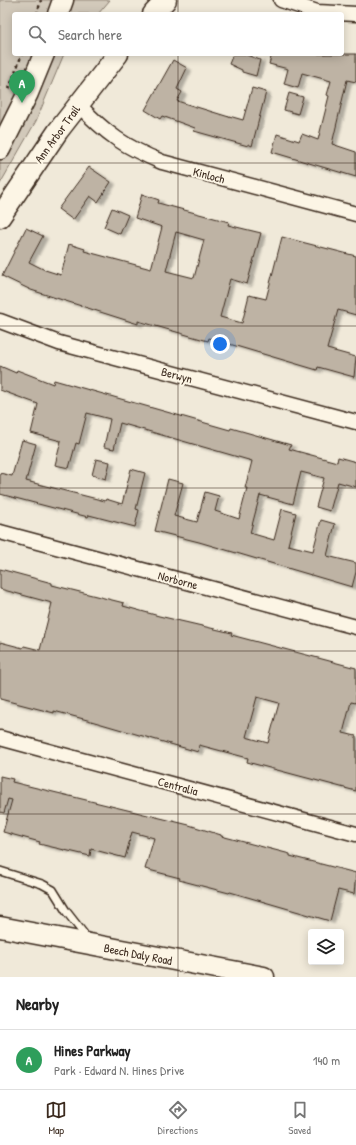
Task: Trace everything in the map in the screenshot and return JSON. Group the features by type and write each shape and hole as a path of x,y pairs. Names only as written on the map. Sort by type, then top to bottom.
{"street":[{"path":"59,12 62,0"},
{"path":"156,12 166,0"},
{"path":"281,0 317,12"},
{"path":"344,13 354,14"},
{"path":"0,149 28,93 43,56"},
{"name":"Ann Arbor Trail","path":"0,217 58,131 116,56"},
{"name":"Kinloch","path":"78,104 101,128 116,139 141,153 162,162 356,214"},
{"name":"Berwyn","path":"0,321 59,343 356,422"},
{"name":"Norborne","path":"0,532 356,627"},
{"name":"Centralia","path":"0,738 356,834"},
{"name":"Beech Daly Road","path":"0,927 264,977"}],"lane":[{"path":"0,871 42,884 54,890 66,910 84,934 83,943"}],"path":[{"path":"38,12 42,0"},
{"path":"9,90 21,56"}],"shaded area":[{"path":"0,0 110,0 100,12 12,12 12,56 63,56 36,121 0,184"}],"building":[{"path":"344,54 356,54 356,82 347,80 332,144 356,152 356,177 272,152 277,134 299,141 302,134 318,140 329,96 327,95 331,81 302,73 298,88 284,84 288,69 269,64 271,56 344,56"},
{"path":"232,56 249,56 260,60 256,76 242,72 242,70 229,64"},
{"path":"173,60 187,68 177,89 182,92 177,101 243,120 252,88 266,92 252,146 194,131 195,128 162,116 160,119 145,110"},
{"path":"289,93 303,97 298,114 284,110"},
{"path":"89,167 111,182 98,202 90,196 73,220 58,209"},
{"path":"142,194 159,200 158,203 229,222 228,225 261,233 247,284 230,279 220,317 242,323 249,295 266,299 282,237 356,256 356,315 338,310 327,349 356,357 354,377 318,367 317,370 209,338 208,341 138,321 138,324 31,290 2,276 26,228 43,236 29,262 45,270 61,275 69,244 85,249 84,251 151,269 162,227 135,218","holes":["176,232 204,240 194,278 166,271"]},
{"path":"112,208 128,215 120,234 104,227"},
{"path":"0,366 16,373 17,370 53,384 54,380 230,430 231,428 291,445 289,449 337,462 338,457 356,462 356,487 338,482 330,511 316,507 324,478 301,472 293,504 260,495 250,533 274,540 282,509 296,513 288,545 313,551 321,520 335,524 327,556 356,563 356,572 352,587 199,542 155,531 168,479 183,483 174,516 197,522 205,492 219,496 215,511 239,519 252,461 120,423 114,449 104,447 110,419 87,413 79,444 76,443 69,468 55,465 61,441 31,433 38,404 0,390"},
{"path":"22,440 36,444 26,481 122,504 131,469 145,473 136,509 139,510 135,527 89,515 88,517 0,494 0,473 12,476"},
{"path":"96,459 110,462 106,479 92,475"},
{"path":"0,569 52,583 52,585 124,603 123,606 232,633 231,635 356,668 356,703 351,702 343,733 356,736 356,791 247,762 248,758 199,745 198,752 54,711 54,713 0,699 0,642 23,648 24,646 40,650 52,603 0,589","holes":["257,697 279,703 268,743 246,737"]},
{"path":"0,776 13,779 12,782 189,825 221,836 290,854 290,856 356,873 354,894 338,890 330,921 230,892 229,893 179,880 180,878 145,869 154,838 132,832 125,858 91,849 90,856 39,844 40,842 3,832 12,800 8,799 4,813 0,812"}],"place":[{"name":"Hines Parkway","path":"22,103"}]}
